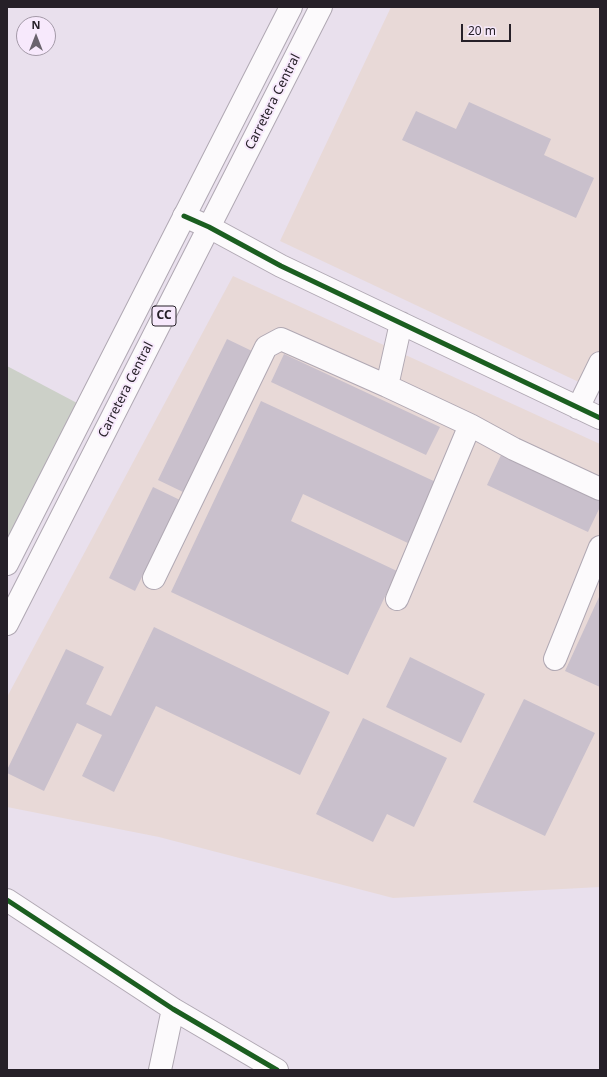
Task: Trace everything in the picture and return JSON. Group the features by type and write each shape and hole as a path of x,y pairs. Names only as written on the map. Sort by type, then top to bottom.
{"main road":[{"name":"Carretera Central","path":"7,564 291,7"},
{"name":"Carretera Central","path":"8,620 321,7"},
{"path":"184,216 209,227 281,266 600,418"},
{"path":"387,386 401,323"},
{"path":"154,578 266,347 281,339 470,425 514,449 600,490"},
{"path":"578,408 600,363"},
{"path":"398,599 470,425"},
{"path":"555,659 595,575 600,547"},
{"path":"7,900 174,1009 277,1070"},
{"path":"160,1070 174,1009"}],"shaded area":[{"path":"391,7 600,7 600,392 280,241"},
{"path":"233,276 600,444 600,887 393,898 159,837 7,807 7,697"},
{"path":"7,366 77,403 7,546"}],"building":[{"path":"469,102 551,139 544,155 594,178 576,218 402,140 416,111 456,129"},
{"path":"227,339 252,351 183,492 158,480"},
{"path":"284,354 440,427 426,455 271,382"},
{"path":"261,401 438,483 410,544 303,494 291,521 397,571 348,675 171,592"},
{"path":"501,455 600,501 600,507 588,532 487,485"},
{"path":"153,487 180,500 135,591 109,578"},
{"path":"599,597 600,598 600,687 565,671"},
{"path":"154,627 330,712 300,775 156,706 114,792 82,776 102,735 77,723 44,791 7,773 7,770 66,649 104,667 86,704 111,716"},
{"path":"410,657 485,694 461,743 386,707"},
{"path":"524,699 595,733 545,836 473,802"},
{"path":"363,718 447,758 414,827 387,814 373,842 316,814"}],"cycle path":[{"path":"184,216 209,227 281,266 600,418"},
{"path":"7,900 173,1009 277,1070"}]}
